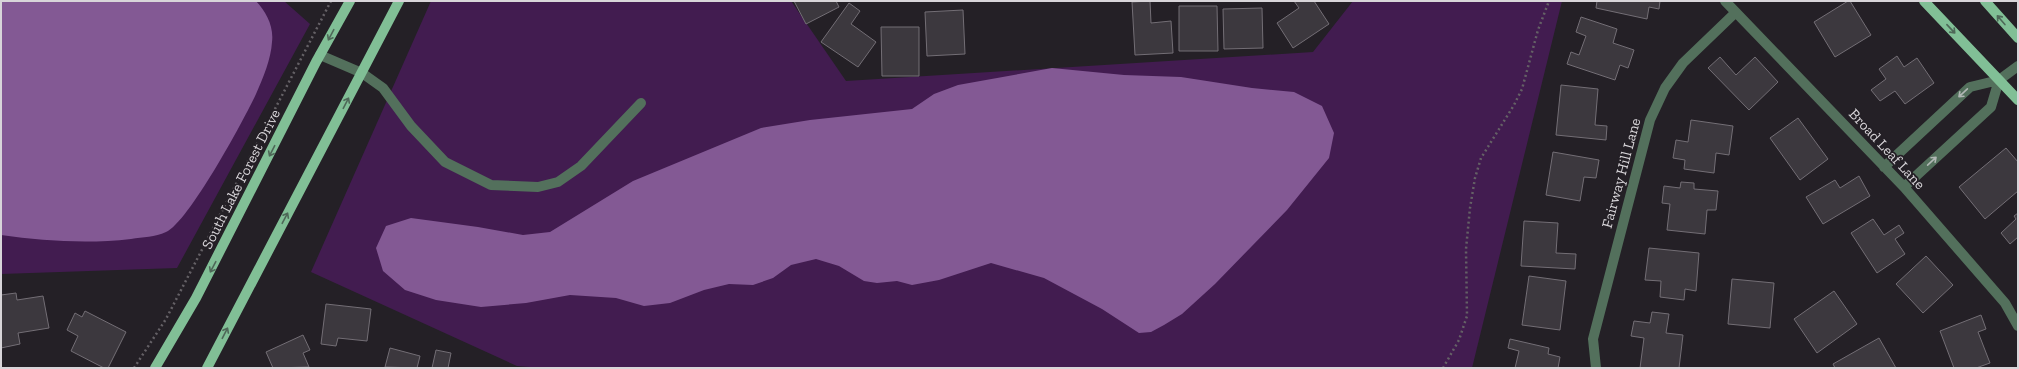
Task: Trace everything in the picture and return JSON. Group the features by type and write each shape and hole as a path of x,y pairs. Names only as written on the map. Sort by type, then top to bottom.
{"main road":[{"name":"South Lake Forest Drive","path":"155,368 196,298 320,55 350,1"},
{"path":"207,368 399,1"},
{"path":"1924,1 2018,100"},
{"path":"1985,1 2018,38"}],"street":[{"name":"Broad Leaf Lane","path":"1725,1 1904,187 2004,303 2018,326"},
{"name":"Fairway Hill Lane","path":"1596,368 1593,339 1650,120 1665,88 1683,63 1735,13"},
{"path":"320,55 362,73 383,88 411,126 445,162 491,185 538,187 558,182 581,166 641,103"},
{"path":"1884,166 1970,87 1999,80 2018,66"},
{"path":"1904,187 1991,107 1999,80"}],"path":[{"path":"134,368 166,319 331,1"},
{"path":"1443,368 1460,340 1467,316 1466,249 1475,178 1481,158 1514,105 1522,89 1538,30 1549,1"}],"shaded area":[{"path":"1,1 284,1 310,24 177,268 1,274"},
{"path":"1,1 256,1 263,10 272,30 271,48 264,75 256,94 228,147 201,191 176,225 166,232 158,235 115,241 82,242 33,239 1,235"},
{"path":"431,1 791,1 846,81 1313,52 1353,1 1562,1 1472,368 542,368 517,366 311,272"},
{"path":"1052,68 1124,75 1181,77 1252,88 1294,92 1322,106 1334,133 1329,158 1287,210 1215,284 1182,314 1151,332 1139,333 1102,309 1044,278 991,263 939,280 912,285 897,281 877,283 864,281 839,266 816,259 791,265 773,278 753,285 729,284 704,290 670,303 644,306 616,298 570,295 526,303 481,307 436,300 405,290 383,271 376,248 386,226 411,218 523,235 550,232 633,181 761,128 810,120 912,109 934,94 958,85"}],"building":[{"path":"794,1 836,1 839,7 806,24"},
{"path":"1150,1 1151,23 1171,21 1173,53 1135,55 1132,2"},
{"path":"1294,1 1314,1 1329,24 1293,48 1277,23 1299,8"},
{"path":"1597,1 1660,1 1659,9 1649,7 1647,19 1596,8"},
{"path":"1850,1 1871,35 1835,57 1814,22"},
{"path":"849,3 860,11 851,24 876,42 858,67 821,42"},
{"path":"1179,6 1217,6 1218,51 1179,51"},
{"path":"1262,8 1263,48 1224,49 1223,9"},
{"path":"963,10 965,54 927,56 925,12"},
{"path":"1581,17 1617,29 1613,43 1634,50 1628,68 1620,65 1615,80 1567,64 1571,52 1579,55 1586,36 1576,32"},
{"path":"881,27 919,27 919,76 882,76"},
{"path":"1897,56 1904,67 1917,58 1934,83 1905,104 1895,91 1880,101 1871,90 1886,79 1879,69"},
{"path":"1720,57 1736,75 1755,57 1778,82 1749,110 1708,68"},
{"path":"1561,85 1598,89 1595,125 1607,126 1606,140 1556,135"},
{"path":"1798,118 1828,159 1800,180 1770,138"},
{"path":"1691,120 1733,126 1729,155 1716,153 1714,173 1684,169 1685,160 1673,158 1676,140 1688,142"},
{"path":"2006,148 2018,162 2018,191 1985,219 1959,187"},
{"path":"1553,152 1599,160 1596,178 1584,177 1580,201 1546,195"},
{"path":"1859,176 1870,196 1823,224 1806,197 1835,180 1840,188"},
{"path":"1681,182 1694,183 1694,189 1718,191 1716,210 1707,210 1705,234 1667,230 1670,204 1662,203 1664,186 1680,188"},
{"path":"2018,213 2018,237 2010,244 2001,233 2016,219 2014,216"},
{"path":"1873,219 1884,235 1899,225 1904,233 1895,239 1905,254 1877,273 1851,233"},
{"path":"1524,221 1558,223 1556,253 1576,254 1575,269 1521,266"},
{"path":"1649,248 1699,253 1696,291 1685,289 1684,300 1660,297 1661,281 1645,280"},
{"path":"1926,256 1953,285 1923,313 1896,284"},
{"path":"1529,276 1566,281 1560,330 1522,325"},
{"path":"1732,279 1774,283 1770,328 1728,324"},
{"path":"1834,291 1857,324 1817,353 1794,319"},
{"path":"16,293 17,300 43,296 49,328 18,333 20,344 1,348 1,295"},
{"path":"326,304 371,309 367,341 338,338 336,346 321,344"},
{"path":"85,311 126,332 108,368 104,368 71,351 78,336 67,330 75,313 82,317"},
{"path":"1652,312 1669,314 1666,333 1683,335 1679,368 1640,368 1644,338 1631,336 1634,321 1650,323"},
{"path":"1981,315 1986,329 1978,332 1990,363 1976,368 1954,368 1940,331"},
{"path":"303,335 310,350 303,353 309,367 273,368 266,352"},
{"path":"1879,338 1896,368 1835,368 1833,364"},
{"path":"1510,339 1549,348 1548,354 1560,357 1558,368 1515,368 1519,351 1508,348"},
{"path":"390,348 420,356 417,368 385,367"},
{"path":"436,350 451,353 448,368 432,368"}]}
